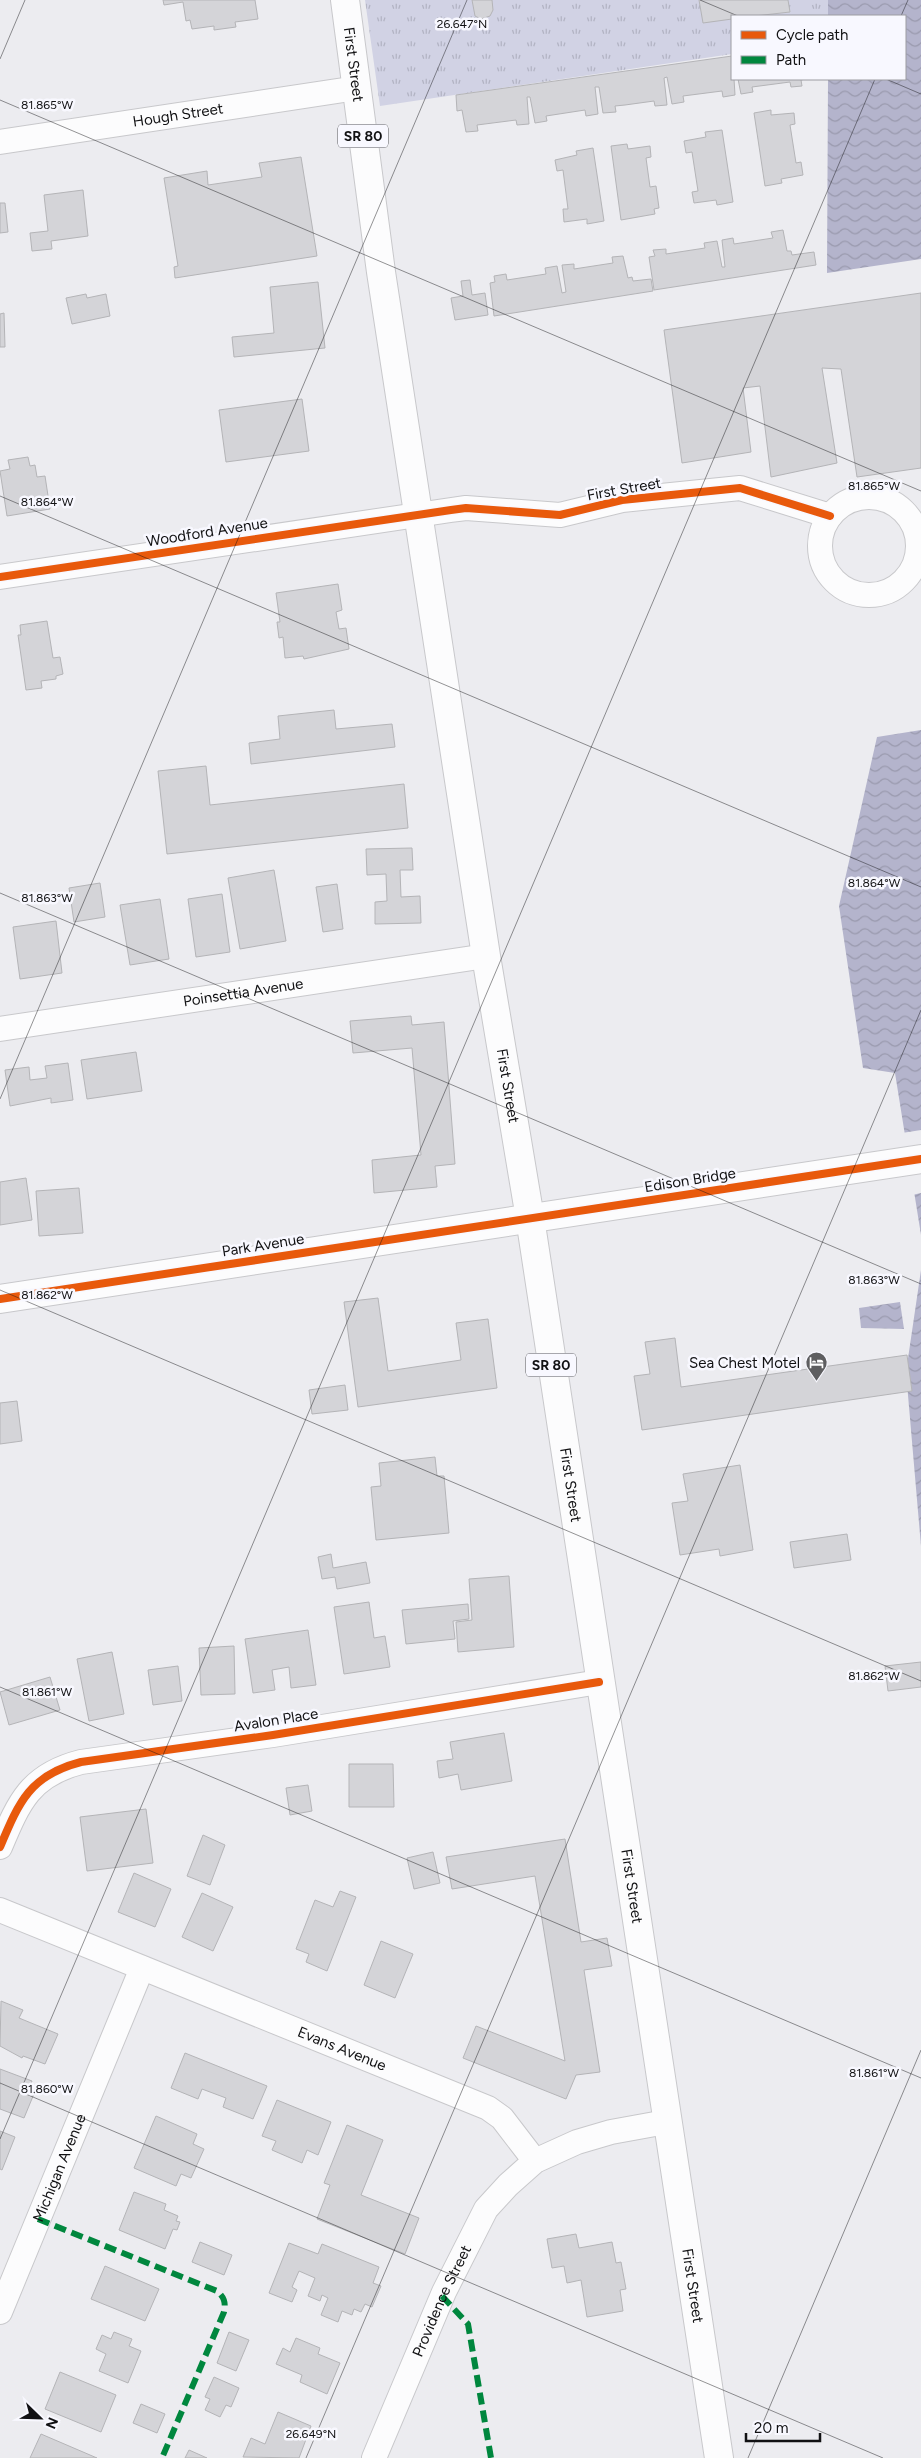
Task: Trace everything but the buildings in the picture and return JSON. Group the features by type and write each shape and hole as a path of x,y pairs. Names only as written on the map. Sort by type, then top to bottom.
{"main road":[{"name":"First Street","path":"345,0 381,272 486,956 530,1218 666,2122 719,2458"},
{"name":"Edison Bridge","path":"530,1218 854,1168 921,1160"},
{"name":"Park Avenue","path":"0,1299 530,1218"}],"street":[{"name":"Hough Street","path":"0,142 357,88"},
{"name":"First Street","path":"419,514 466,508 560,515 622,500 740,488 830,516"},
{"path":"872,497 887,500 900,509 911,521 917,535 918,551 914,566 905,579 892,590 876,595 859,595 844,589 831,578 822,563 820,547 822,530 830,516 842,505 856,498 872,497"},
{"name":"Woodford Avenue","path":"0,577 419,514"},
{"name":"Poinsettia Avenue","path":"0,1029 486,956"},
{"name":"Avalon Place","path":"0,1847 22,1798 45,1776 63,1767 81,1762 273,1735 599,1682"},
{"name":"Evans Avenue","path":"0,1910 488,2108 502,2118 535,2162"},
{"name":"Michigan Avenue","path":"0,2312 142,1968"},
{"path":"535,2162 577,2142 610,2132 666,2122"},
{"name":"Providence Street","path":"374,2458 444,2292 486,2209 508,2185 535,2162"}],"green space":[{"path":"365,0 828,0 828,15 731,15 731,54 380,106"}],"water":[{"path":"828,0 921,0 921,259 827,273 828,80 906,80 906,15 828,15"},
{"path":"921,730 921,1235 895,1073 863,1068 839,906 877,737"},
{"path":"921,1270 921,1546 906,1372"},
{"path":"900,1302 904,1329 861,1328 859,1308"}],"pier":[{"path":"921,1130 921,1193 912,1195 902,1133"}],"marked path":[{"path":"38,2219 217,2291 223,2298 225,2303 224,2312 162,2458"},
{"path":"442,2296 468,2324 491,2458"}],"cycle path":[{"path":"0,577 466,508 560,515 622,500 740,488 830,516"},
{"path":"0,1299 921,1159"},
{"path":"0,1847 13,1817 28,1792 49,1774 81,1762 273,1735 599,1682"}],"place":[{"name":"Sea Chest Motel","path":"816,1382"}]}
